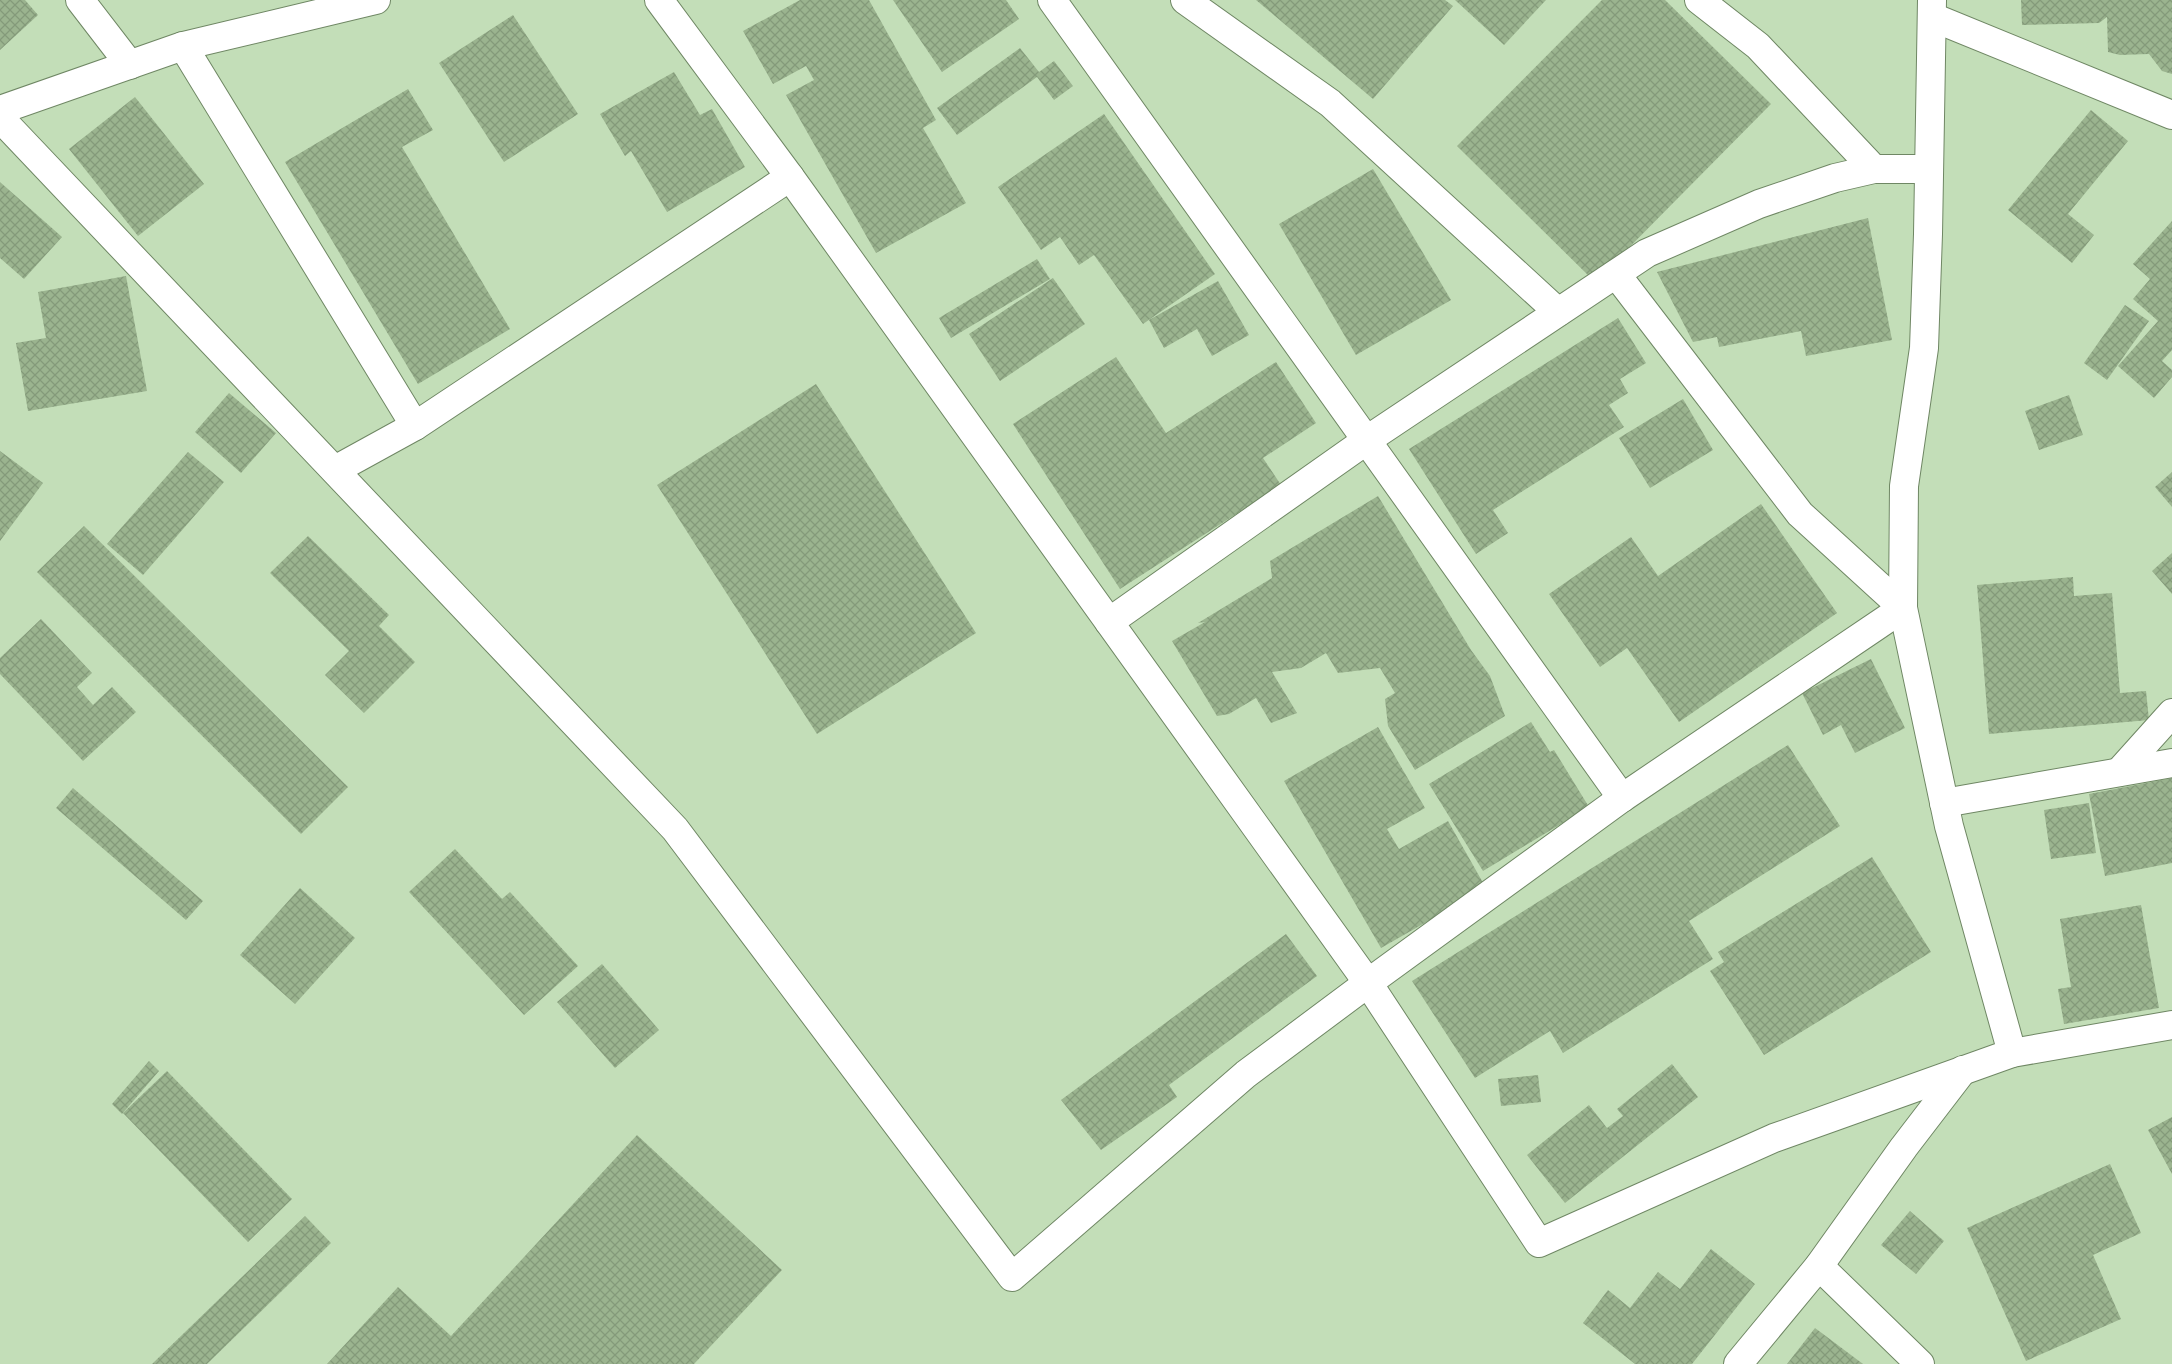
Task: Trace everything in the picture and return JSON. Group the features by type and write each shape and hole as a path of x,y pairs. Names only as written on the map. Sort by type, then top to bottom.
{"street":[{"path":"80,0 130,65"},
{"path":"0,110 183,46 376,0"},
{"path":"660,0 790,177 1368,983 1539,1243 1774,1138 2012,1053 2172,1025"},
{"path":"1052,0 1622,798"},
{"path":"1185,0 1330,103 1558,312"},
{"path":"1699,0 1758,46 1874,169"},
{"path":"2012,1053 1944,803 1903,608 1904,486 1924,348 1932,8 2172,115"},
{"path":"183,46 415,426"},
{"path":"0,118 674,829 1012,1277 1246,1074 1622,798 1903,608"},
{"path":"1109,622 1367,440 1646,253 1758,204 1835,178 1874,169 1929,169"},
{"path":"335,470 415,426 790,177"},
{"path":"1616,274 1800,514 1903,608"},
{"path":"2119,772 2172,713"},
{"path":"1944,803 2172,763"},
{"path":"1738,1364 1819,1266 1904,1147 1964,1070"},
{"path":"1819,1266 1920,1364"}],"building":[{"path":"0,0 25,0 38,15 0,50"},
{"path":"800,0 869,0 936,120 923,128 966,203 876,253 786,95 814,80 806,66 773,84 743,31"},
{"path":"893,0 1006,0 1019,19 942,72"},
{"path":"1256,0 1445,0 1453,6 1373,99"},
{"path":"1455,0 1546,0 1504,45"},
{"path":"1602,0 1665,0 1771,104 1595,282 1457,146"},
{"path":"2021,0 2172,0 2172,74 2162,71 2149,54 2120,55 2108,52 2107,17 2099,23 2022,25"},
{"path":"513,15 578,114 504,162 439,63"},
{"path":"1020,48 1039,72 1054,61 1073,86 1054,100 1037,77 957,135 937,108"},
{"path":"674,72 700,115 712,109 745,167 667,212 631,151 625,156 600,114"},
{"path":"408,89 433,130 402,147 510,329 418,384 285,162"},
{"path":"135,97 204,184 138,236 69,149"},
{"path":"2091,110 2128,141 2068,214 2094,235 2072,263 2008,210"},
{"path":"1104,114 1215,274 1143,324 1094,255 1079,265 1060,237 1041,250 998,187"},
{"path":"1373,169 1451,300 1356,355 1279,224"},
{"path":"0,182 62,237 24,279 0,258"},
{"path":"1868,218 1892,340 1806,356 1801,331 1719,347 1717,337 1693,342 1657,272"},
{"path":"2172,221 2172,350 2162,361 2172,370 2172,377 2154,398 2118,366 2158,321 2133,299 2150,279 2133,264"},
{"path":"1037,259 1050,279 951,338 939,318"},
{"path":"126,276 147,391 28,411 16,343 46,338 38,292"},
{"path":"1053,278 1085,324 1000,381 969,334"},
{"path":"1218,281 1249,335 1212,356 1197,329 1164,348 1149,320"},
{"path":"2125,305 2149,321 2107,380 2084,363"},
{"path":"1618,318 1646,363 1620,379 1628,393 1609,405 1624,427 1493,510 1508,533 1476,554 1409,449"},
{"path":"1116,357 1166,433 1276,362 1316,423 1263,458 1281,485 1120,589 1013,424"},
{"path":"816,384 976,633 817,734 657,485"},
{"path":"229,393 276,433 241,473 195,432"},
{"path":"2069,395 2083,435 2039,450 2025,411"},
{"path":"1683,399 1713,450 1650,488 1619,438"},
{"path":"0,451 43,483 0,541"},
{"path":"188,452 224,482 143,575 107,544"},
{"path":"2172,472 2172,507 2155,487"},
{"path":"1378,496 1471,650 1490,676 1505,716 1415,770 1388,726 1385,699 1395,693 1380,668 1338,673 1326,653 1301,668 1272,672 1297,713 1271,723 1256,698 1229,714 1217,716 1172,641 1205,622 1198,623 1272,578 1270,561"},
{"path":"1761,504 1837,613 1679,722 1627,648 1600,667 1549,594 1631,537 1658,576"},
{"path":"84,526 348,787 301,834 37,572"},
{"path":"308,536 389,615 379,626 415,662 364,713 325,675 349,651 270,573"},
{"path":"2172,553 2172,594 2152,571"},
{"path":"2073,577 2074,596 2112,593 2120,693 2146,691 2149,720 1989,734 1977,585"},
{"path":"41,619 92,673 77,687 93,705 112,687 136,712 83,761 0,674 0,658"},
{"path":"1871,659 1905,728 1855,753 1841,725 1823,735 1802,693"},
{"path":"1531,722 1550,752 1554,750 1589,807 1483,871 1429,784"},
{"path":"1378,727 1425,808 1387,829 1399,849 1448,821 1486,888 1381,948 1284,781"},
{"path":"1788,745 1840,826 1689,921 1713,959 1563,1053 1550,1031 1475,1078 1412,981"},
{"path":"2172,778 2172,863 2105,876 2089,794"},
{"path":"73,788 203,901 186,920 56,808"},
{"path":"2089,803 2096,853 2051,859 2044,810"},
{"path":"455,849 502,899 510,892 578,966 524,1015 409,892"},
{"path":"1872,857 1931,952 1764,1055 1710,971 1724,962 1718,952"},
{"path":"300,888 355,938 295,1004 240,955"},
{"path":"2141,905 2159,1008 2064,1024 2058,989 2071,987 2060,919"},
{"path":"1286,934 1317,976 1169,1085 1177,1097 1101,1150 1061,1100"},
{"path":"602,964 659,1030 615,1068 557,1002"},
{"path":"149,1061 159,1071 122,1114 112,1104"},
{"path":"1672,1064 1698,1097 1565,1203 1527,1155 1589,1105 1607,1128 1623,1116 1617,1109"},
{"path":"167,1071 292,1199 248,1242 123,1113"},
{"path":"1538,1075 1541,1102 1501,1106 1498,1079"},
{"path":"2172,1117 2172,1174 2148,1130"},
{"path":"637,1135 782,1270 694,1364 327,1364 398,1287 451,1336"},
{"path":"2110,1164 2141,1233 2093,1255 2121,1319 2026,1361 1967,1228"},
{"path":"1910,1211 1944,1241 1916,1274 1881,1245"},
{"path":"305,1216 331,1243 207,1364 152,1364"},
{"path":"1711,1249 1755,1284 1692,1364 1635,1364 1583,1323 1608,1290 1630,1308 1658,1272 1680,1289"},
{"path":"1815,1328 1863,1364 1787,1364"}]}
